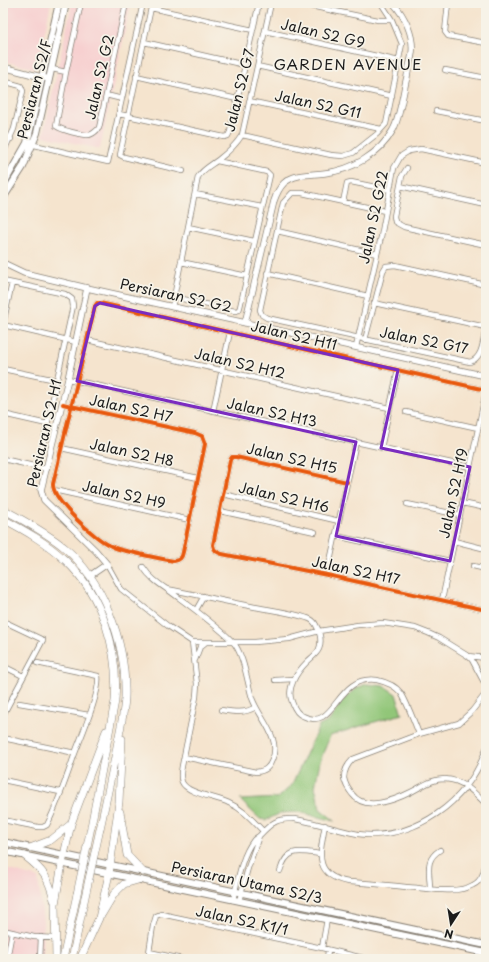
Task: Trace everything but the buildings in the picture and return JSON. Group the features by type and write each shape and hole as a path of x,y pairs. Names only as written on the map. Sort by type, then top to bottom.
{"main road":[{"name":"Persiaran S2/F","path":"3,198 23,167 30,144 46,78 59,3"},
{"name":"Persiaran S2/F","path":"46,78 52,69 66,3"},
{"name":"Persiaran S2/F","path":"3,185 30,144"},
{"path":"3,509 44,532 65,548 91,575 107,606 120,644 123,658 125,688 122,719 119,802 110,874 99,918"},
{"path":"3,519 33,535 67,562 80,577 92,594 108,634 113,652 117,683 114,710 63,959"},
{"path":"56,959 55,904 71,824 114,710"},
{"path":"72,959 122,719"},
{"path":"119,802 127,855 143,872"},
{"path":"30,848 51,840 71,824"},
{"name":"Persiaran Utama S2/3","path":"3,842 486,945"},
{"name":"Persiaran Utama S2/3","path":"3,851 486,953"},
{"path":"25,856 39,866 44,873 52,889 55,904"},
{"path":"80,959 99,918 114,894 124,884 138,880"},
{"path":"52,959 55,922"}],"street":[{"name":"Jalan S2 G2","path":"81,3 56,126 60,129 88,135 95,132 99,128 126,3"},
{"path":"30,144 108,162 143,3"},
{"path":"119,114 224,137 228,136 259,3"},
{"name":"Jalan S2 G7","path":"172,307 199,175 238,142 242,135 271,3"},
{"path":"296,3 378,20 392,20"},
{"path":"242,135 331,155 343,156 353,153 367,143 382,129 386,124 402,44 392,20 381,3"},
{"path":"245,323 274,201 278,191 284,183 293,178 304,175 326,173 358,164 376,151 387,140 395,126 412,54 412,39 403,19 393,3"},
{"path":"448,3 445,32 448,36 486,43"},
{"path":"479,3 486,5"},
{"path":"183,171 120,155 152,5 253,30"},
{"name":"Jalan S2 G9","path":"265,31 399,61"},
{"path":"144,42 245,64"},
{"path":"257,66 392,96"},
{"path":"3,67 46,78"},
{"path":"52,69 66,72"},
{"path":"445,70 486,78"},
{"path":"136,76 237,99"},
{"path":"3,81 21,86 23,91 11,139 3,153"},
{"path":"106,95 122,99"},
{"name":"Jalan S2 G11","path":"249,101 382,129"},
{"path":"436,111 486,122"},
{"path":"3,135 11,139"},
{"name":"Jalan S2 G22","path":"356,347 377,254 394,168 398,160 409,151 417,149 428,150 486,163"},
{"path":"174,297 235,311 239,310 240,307 270,175 269,173 217,161"},
{"path":"407,168 402,176 394,216 395,222 398,225 486,245"},
{"path":"343,202 347,183 351,182 390,190"},
{"path":"400,186 486,205"},
{"path":"368,296 267,273 283,203 292,193 302,193 386,211"},
{"path":"195,194 262,207"},
{"path":"188,227 254,241"},
{"path":"277,231 377,254"},
{"path":"181,262 247,276"},
{"name":"Persiaran S2 G2","path":"3,263 24,272 87,288 486,376"},
{"path":"365,340 383,271 386,266 395,265 486,285"},
{"name":"Jalan S2 G17","path":"267,273 260,310 262,315 267,318 470,362 476,360 479,356 486,328"},
{"path":"3,281 65,294 72,299 73,306 67,340 56,380 38,466"},
{"path":"12,283 3,325 76,342"},
{"name":"Persiaran S2 H1","path":"87,288 63,404 41,490 44,500 96,551 107,564"},
{"name":"Jalan S2 H11","path":"87,340 95,306 97,303 100,303 486,390"},
{"path":"374,303 486,328"},
{"path":"213,411 230,332"},
{"path":"87,340 53,484 58,499 66,509 103,543 112,547 174,561 182,557 198,478"},
{"name":"Jalan S2 H12","path":"87,340 390,408"},
{"path":"3,369 56,380"},
{"path":"381,448 398,370"},
{"name":"Jalan S2 H13","path":"68,379 470,467"},
{"name":"Jalan S2 H19","path":"442,600 486,390"},
{"name":"Jalan S2 H7","path":"63,404 195,433 202,436 205,444 198,478"},
{"path":"406,412 478,428"},
{"path":"3,414 47,424"},
{"path":"327,575 356,442"},
{"name":"Jalan S2 H8","path":"61,448 198,478"},
{"name":"Jalan S2 H15","path":"223,494 230,460 236,457 348,482"},
{"path":"3,459 47,469"},
{"name":"Jalan S2 H9","path":"54,490 190,520"},
{"path":"223,494 220,511 315,532"},
{"name":"Jalan S2 H16","path":"223,494 339,522"},
{"path":"462,503 486,508"},
{"path":"407,504 460,515"},
{"name":"Jalan S2 H17","path":"220,511 213,545 217,552 222,554 327,575 486,610"},
{"path":"336,536 450,561"},
{"path":"454,542 486,548"},
{"path":"91,575 107,564 121,589 168,626 192,642 256,642 289,639 319,631 358,625 400,625 415,628 439,638 468,656 472,660 486,686"},
{"path":"473,566 486,569"},
{"path":"143,567 153,580 196,610 233,642 238,651 256,707 272,736 274,744 273,758 269,767 264,771 256,772 184,757"},
{"path":"167,589 312,620 319,631 320,648 316,654 306,662 294,679 290,698 296,712 316,720 322,718 328,713 343,693 355,683 369,680 386,682 401,694 420,734"},
{"path":"196,610 204,596"},
{"path":"3,622 43,640 3,712"},
{"path":"192,642 197,684 196,697 181,774 182,783 189,790 230,803 244,812 263,831"},
{"path":"194,663 200,647 206,642"},
{"path":"468,656 486,658"},
{"path":"3,820 38,827 47,825 95,696 98,676 37,663"},
{"path":"3,666 23,676"},
{"path":"275,680 294,679"},
{"path":"486,693 472,711 459,723 420,734 353,759 348,763 344,777 346,784 354,798 362,802 385,802 412,792 421,785 438,779 455,781 467,786 486,804"},
{"path":"19,703 89,715"},
{"path":"221,710 240,713 256,707"},
{"path":"3,738 75,753"},
{"path":"236,900 240,872 247,852 254,839 275,821 295,819 325,825 352,833 373,835 406,830 425,822 451,803 467,786 476,773 486,749"},
{"path":"3,780 60,792"},
{"path":"325,825 320,854 325,870 337,880 453,890 474,885 480,879 486,862"},
{"path":"238,892 259,836"},
{"path":"430,889 429,861 433,854 440,850"},
{"path":"280,871 283,862 292,852 299,851 320,854"},
{"path":"240,872 246,874"},
{"name":"Jalan S2 K1/1","path":"148,959 153,926 156,916 161,914 367,959"},
{"path":"322,948 327,919"},
{"path":"3,930 34,937 54,938"},
{"path":"7,959 12,932"},
{"path":"40,959 41,937"},
{"path":"326,959 328,950"},
{"path":"149,952 182,959"}],"highlighted area":[{"path":"100,303 398,370 381,448 470,467 450,561 336,536 356,442 77,381 95,306"}],"shaded area":[{"path":"3,3 51,3 37,68 3,61"},
{"path":"72,3 131,3 100,149 43,136"},
{"path":"3,868 38,878 43,922 42,959 3,959"}],"green space":[{"path":"366,684 384,686 396,694 402,714 330,736 320,761 315,787 320,809 335,821 299,812 281,813 266,820 260,819 240,800 278,798 292,785 319,726 329,721 342,701 354,690"}],"cycle path":[{"path":"63,404 71,406 195,433 202,436 205,444 183,554 178,560 174,561 120,549 104,542 76,519 60,500 55,491 53,484 95,306 97,303 486,390"},
{"path":"347,482 232,457 230,460 213,545 214,549 222,554 327,575 486,610"}],"district":[{"name":"GARDEN AVENUE","path":"348,63"}]}
